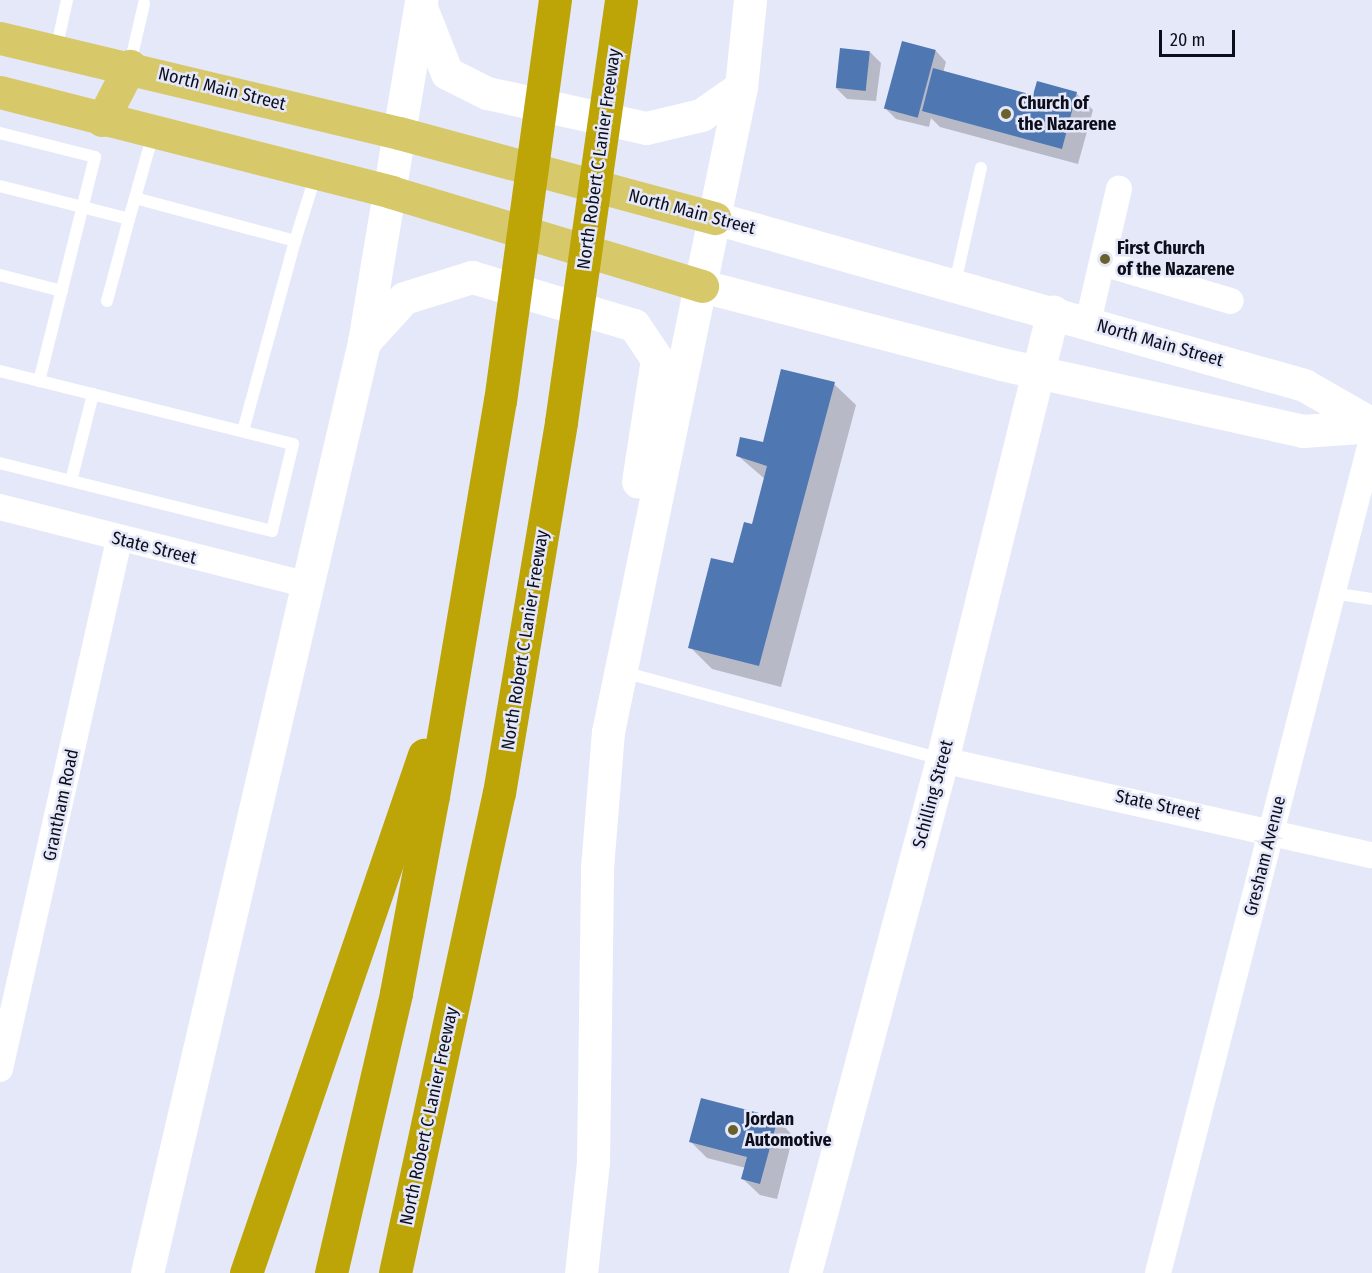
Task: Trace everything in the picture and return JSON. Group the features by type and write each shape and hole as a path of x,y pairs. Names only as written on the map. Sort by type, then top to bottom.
{"highway":[{"path":"331,1273 396,993 422,793 447,688 500,401 555,0"},
{"name":"North Robert C Lanier Freeway","path":"395,1273 499,794 563,410 621,0"},
{"path":"246,1273 422,793"}],"main road":[{"path":"581,1273 593,1162 597,868 608,732 623,639 702,286 741,87 750,0"},
{"path":"420,3 447,73 487,93 646,128 701,115 741,87"},
{"path":"147,1273 364,342 391,192 420,3"},
{"name":"North Main Street","path":"0,38 130,66 399,133 955,283 1304,385 1372,425"},
{"path":"102,120 130,66"},
{"name":"North Main Street","path":"0,92 153,134 391,192 702,286 1041,372 1303,431 1372,425"},
{"path":"364,342 404,298 472,277 634,325 657,359 625,565 623,639"},
{"name":"Schilling Street","path":"805,1273 942,759 1041,372 1053,312"}],"street":[{"path":"1088,322 1106,264 1119,189"},
{"path":"1106,264 1231,301"},
{"name":"Gresham Avenue","path":"1158,1273 1372,440"},
{"name":"State Street","path":"0,507 119,540 308,585"},
{"name":"Grantham Road","path":"0,1069 119,540"},
{"name":"State Street","path":"942,759 1272,828 1372,855"}],"lane":[{"path":"56,50 67,0"},
{"path":"130,66 144,4"},
{"path":"0,133 95,157 39,381"},
{"path":"107,301 153,134"},
{"path":"955,283 981,168"},
{"path":"243,431 295,241 316,174"},
{"path":"0,186 129,219"},
{"path":"135,198 295,241"},
{"path":"0,275 62,291"},
{"path":"0,371 293,444 272,531 0,463"},
{"path":"71,481 93,394"},
{"path":"1332,593 1372,599"},
{"path":"619,670 942,759"}],"building":[{"path":"902,41 936,50 918,118 884,109"},
{"path":"840,48 870,51 866,91 836,88"},
{"path":"933,68 1033,95 1037,81 1077,92 1062,149 922,111"},
{"path":"781,369 835,382 759,666 688,648 711,558 733,563 744,522 752,524 767,466 736,456 740,437 763,442"},
{"name":"Jordan Automotive","path":"701,1098 778,1118 760,1184 741,1179 747,1157 689,1142"}],"place":[{"name":"Church of the Nazarene","path":"1006,114"},
{"name":"First Church of the Nazarene","path":"1105,259"},
{"name":"Jordan Automotive","path":"733,1130"}]}
